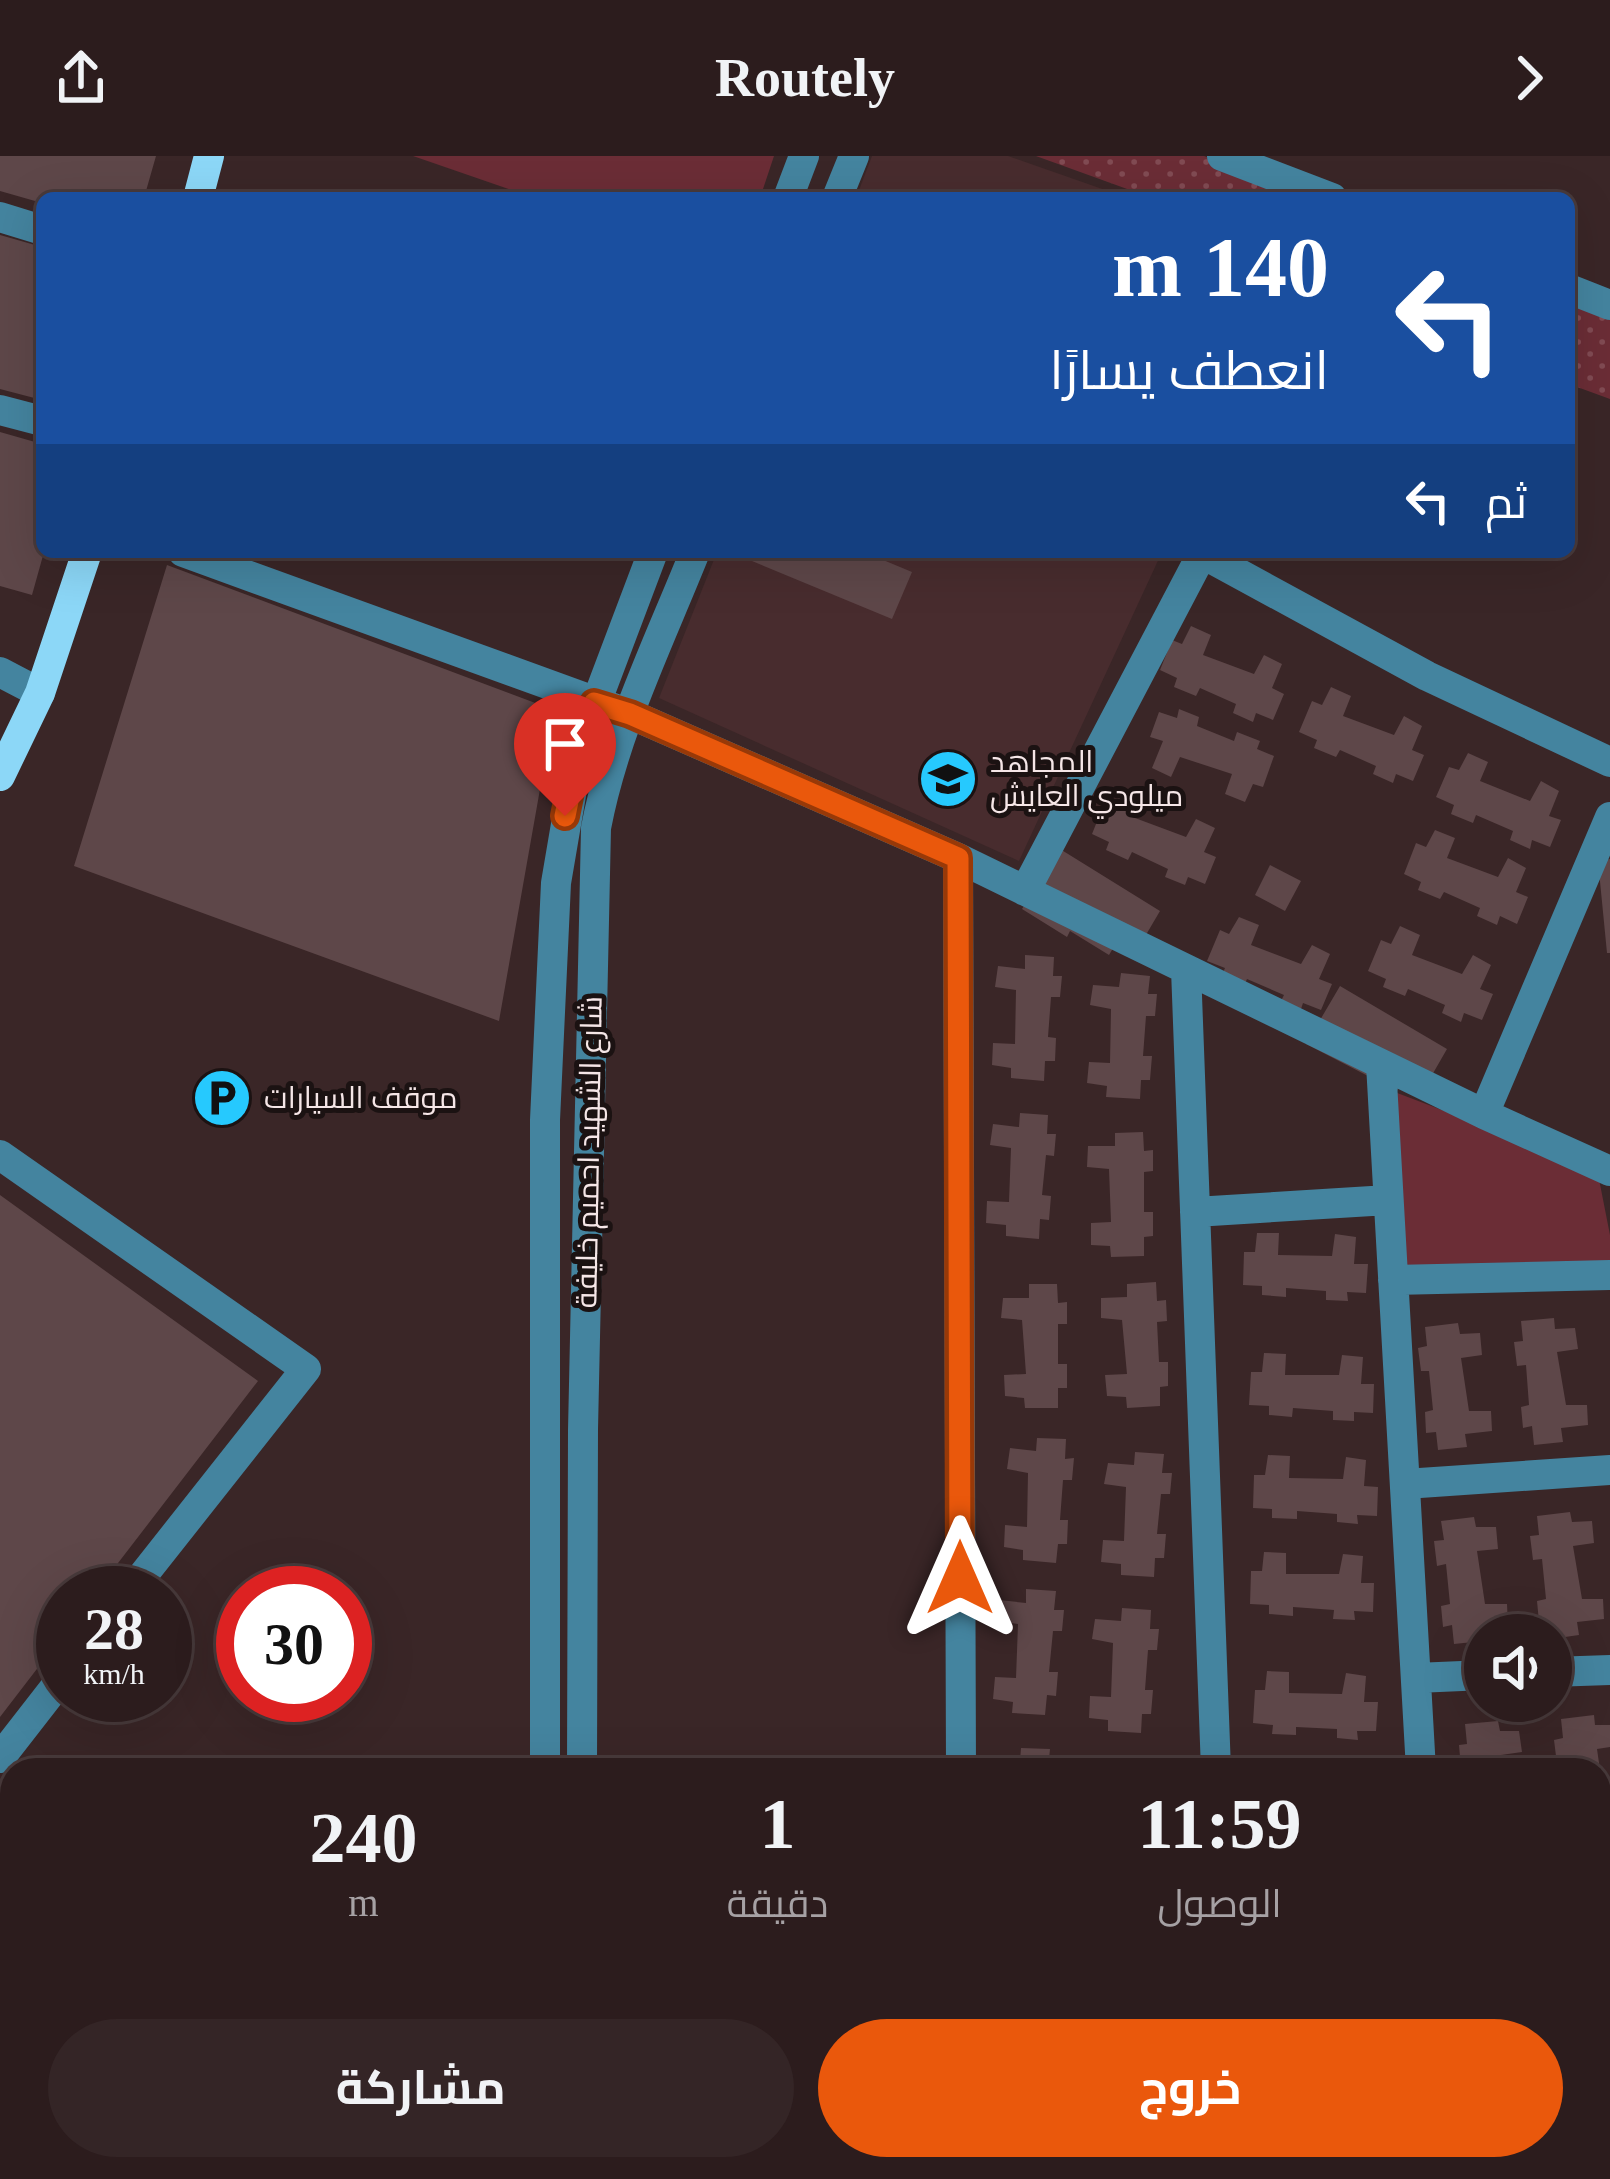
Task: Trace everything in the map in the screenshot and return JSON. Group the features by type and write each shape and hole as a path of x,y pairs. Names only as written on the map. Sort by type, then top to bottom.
{"main road":[{"path":"200,192 209,156"},
{"path":"0,776 40,693 85,558"}],"street":[{"path":"790,192 804,156"},
{"path":"839,192 854,156"},
{"path":"1222,156 1316,192"},
{"path":"0,217 36,228"},
{"path":"1575,291 1610,305"},
{"path":"0,410 36,419"},
{"path":"199,558 630,714 958,858 1610,1171"},
{"name":"شارع الشهيد احميم خليفة","path":"545,1758 546,1096 556,883 579,748 651,558"},
{"name":"شارع الشهيد احميم خليفة","path":"582,1758 596,828 630,714 693,558"},
{"path":"1025,891 1200,558"},
{"path":"1212,558 1427,676 1610,762"},
{"path":"0,672 40,693"},
{"path":"1484,1114 1610,818"},
{"path":"958,858 961,1758"},
{"path":"1186,969 1216,1758"},
{"path":"1381,1064 1420,1758"},
{"path":"0,1155 306,1369 150,1566"},
{"path":"1195,1212 1388,1200"},
{"path":"1393,1280 1610,1275"},
{"path":"1405,1484 1610,1470"},
{"path":"1572,1671 1610,1670"},
{"path":"1416,1678 1464,1676"},
{"path":"0,1758 36,1712"}],"shaded area":[{"path":"413,156 774,156 762,192 518,192"},
{"path":"872,156 1008,156 1111,192 858,192"},
{"path":"1036,156 1204,156 1300,192 1135,192"},
{"path":"1575,306 1610,320 1610,399 1575,386"},
{"name":"المجاهد ميلودي العايش","path":"715,558 1159,558 1019,861 659,698"},
{"path":"1392,1091 1597,1169 1610,1235 1610,1274 1402,1273"}],"building":[{"path":"0,156 156,156 146,192 36,192 36,201 0,191"},
{"path":"0,235 36,245 36,398 0,389"},
{"path":"0,432 36,442 36,558 42,558 32,595 0,586"},
{"path":"878,558 912,572 892,619 752,561"},
{"path":"167,565 554,710 499,1021 74,866"},
{"path":"1191,626 1211,635 1203,655 1254,674 1264,655 1282,664 1272,688 1284,694 1273,720 1256,713 1253,722 1233,713 1236,704 1200,688 1196,696 1174,687 1177,678 1160,670 1172,640 1182,644"},
{"path":"1331,687 1351,696 1343,716 1394,735 1404,716 1422,726 1412,750 1424,755 1413,781 1396,774 1393,783 1373,774 1376,766 1340,750 1336,757 1314,748 1317,740 1299,732 1312,701 1322,705"},
{"path":"1179,709 1199,717 1197,726 1234,741 1237,732 1260,741 1257,749 1274,756 1263,787 1253,784 1245,802 1225,794 1232,774 1180,757 1171,777 1152,768 1163,741 1150,737 1159,712 1177,718"},
{"path":"1468,753 1488,762 1480,781 1530,801 1541,781 1559,791 1549,816 1561,820 1550,847 1532,840 1530,849 1510,840 1513,831 1476,815 1473,823 1451,814 1454,805 1436,797 1449,767 1459,770"},
{"path":"1123,790 1143,798 1135,818 1186,837 1196,819 1215,828 1204,852 1216,857 1205,884 1188,877 1185,885 1165,877 1168,869 1132,852 1128,860 1106,850 1109,842 1092,834 1104,804 1114,808"},
{"path":"1435,830 1455,838 1447,858 1498,877 1508,858 1526,868 1516,892 1528,897 1517,924 1500,916 1497,925 1477,916 1480,908 1444,892 1440,899 1418,890 1421,882 1404,874 1416,843 1426,847"},
{"path":"1060,849 1160,911 1140,945 1122,933 1109,955 1070,931 1067,937 1022,909"},
{"path":"1610,859 1610,953 1607,953 1598,861"},
{"path":"1270,865 1301,881 1285,911 1255,895"},
{"path":"1239,917 1259,925 1251,945 1301,964 1312,945 1330,954 1319,979 1332,984 1321,1010 1303,1003 1300,1012 1280,1003 1284,995 1247,979 1244,986 1221,977 1225,968 1207,961 1220,930 1229,934"},
{"path":"1400,926 1420,935 1412,955 1462,974 1473,955 1491,965 1480,989 1493,994 1482,1020 1464,1013 1461,1022 1442,1013 1445,1005 1408,989 1405,996 1383,987 1386,979 1368,971 1381,940 1391,944"},
{"path":"1025,955 1054,957 1053,976 1062,976 1060,997 1051,997 1048,1037 1056,1038 1055,1061 1045,1061 1044,1081 1011,1078 1011,1068 992,1065 993,1043 1015,1044 1016,990 995,987 998,966 1025,969"},
{"path":"1121,973 1150,976 1148,994 1157,994 1155,1016 1146,1016 1143,1056 1152,1056 1150,1080 1141,1080 1140,1099 1106,1097 1107,1086 1087,1083 1089,1062 1110,1063 1111,1009 1090,1005 1093,985 1119,987"},
{"path":"1340,986 1447,1049 1428,1082 1409,1071 1397,1091 1306,1044"},
{"path":"1020,1113 1048,1115 1047,1134 1056,1134 1054,1156 1046,1155 1042,1195 1051,1196 1049,1220 1040,1219 1039,1239 1006,1236 1006,1225 986,1223 987,1201 1009,1202 1011,1148 990,1145 993,1124 1019,1127"},
{"path":"1143,1132 1144,1151 1153,1150 1153,1171 1144,1172 1144,1212 1153,1212 1153,1236 1144,1237 1144,1256 1111,1257 1110,1246 1091,1245 1091,1223 1111,1222 1109,1169 1087,1167 1088,1146 1115,1146 1115,1133"},
{"path":"0,1195 258,1381 116,1566 36,1566 36,1670 0,1717"},
{"path":"1257,1233 1279,1233 1278,1255 1332,1256 1335,1234 1356,1237 1354,1264 1368,1264 1366,1293 1347,1292 1348,1301 1326,1300 1326,1291 1286,1288 1286,1297 1262,1295 1262,1286 1243,1285 1244,1252 1255,1252"},
{"path":"1156,1282 1157,1301 1166,1300 1167,1321 1157,1322 1159,1362 1168,1362 1168,1386 1160,1387 1160,1406 1127,1408 1126,1397 1107,1396 1105,1375 1127,1374 1122,1320 1101,1318 1101,1298 1127,1297 1127,1284"},
{"path":"1029,1284 1057,1284 1058,1303 1067,1302 1067,1324 1058,1324 1058,1364 1067,1364 1067,1388 1058,1388 1058,1408 1025,1408 1024,1398 1005,1396 1004,1375 1026,1374 1022,1320 1001,1318 1003,1298 1029,1298"},
{"path":"1554,1318 1555,1329 1575,1328 1578,1349 1557,1352 1566,1405 1587,1405 1588,1425 1561,1428 1563,1442 1534,1445 1532,1426 1523,1428 1521,1407 1529,1405 1526,1365 1517,1366 1514,1342 1523,1341 1521,1321"},
{"path":"1458,1323 1460,1334 1480,1333 1482,1355 1461,1358 1469,1411 1491,1411 1492,1431 1465,1434 1467,1447 1438,1450 1436,1432 1426,1433 1425,1412 1433,1410 1429,1371 1421,1371 1418,1348 1427,1346 1425,1327"},
{"path":"1264,1353 1286,1354 1285,1375 1339,1375 1342,1355 1363,1357 1361,1384 1374,1384 1373,1413 1354,1412 1354,1421 1333,1420 1333,1411 1293,1408 1292,1417 1269,1415 1269,1406 1249,1405 1251,1372 1262,1372"},
{"path":"1037,1438 1066,1439 1065,1459 1074,1458 1072,1480 1063,1480 1060,1520 1068,1520 1067,1544 1058,1544 1056,1563 1023,1560 1023,1550 1004,1547 1005,1525 1027,1527 1028,1473 1007,1469 1010,1448 1036,1451"},
{"path":"1135,1452 1164,1454 1162,1473 1172,1473 1170,1494 1161,1494 1157,1534 1166,1534 1164,1558 1155,1558 1154,1577 1121,1575 1121,1564 1101,1562 1103,1540 1124,1541 1126,1487 1104,1484 1108,1463 1134,1465"},
{"path":"1268,1455 1290,1456 1289,1478 1343,1479 1346,1457 1366,1460 1364,1486 1378,1487 1377,1516 1357,1515 1358,1524 1337,1522 1337,1514 1297,1511 1297,1519 1272,1518 1272,1509 1253,1508 1254,1475 1265,1475"},
{"path":"1570,1512 1572,1522 1592,1521 1594,1543 1573,1546 1582,1599 1603,1599 1604,1619 1577,1622 1579,1635 1572,1636 1572,1614 1538,1614 1537,1601 1546,1599 1542,1559 1533,1560 1530,1536 1539,1535 1537,1516"},
{"path":"1474,1517 1476,1527 1496,1527 1498,1549 1477,1551 1485,1604 1507,1604 1507,1614 1464,1614 1464,1643 1454,1644 1452,1625 1443,1627 1441,1606 1450,1604 1446,1564 1437,1566 1434,1541 1444,1540 1441,1521"},
{"path":"1264,1552 1286,1553 1286,1574 1339,1574 1343,1554 1363,1556 1361,1583 1374,1583 1373,1612 1354,1611 1355,1620 1333,1619 1334,1610 1293,1607 1293,1616 1269,1614 1269,1605 1250,1604 1251,1571 1262,1571"},
{"path":"1026,1589 1056,1591 1054,1610 1064,1610 1062,1631 1053,1631 1049,1672 1058,1672 1056,1696 1047,1695 1045,1715 1012,1713 1013,1702 993,1699 995,1677 1016,1678 1018,1624 997,1621 999,1600 1026,1603"},
{"path":"1122,1608 1151,1610 1150,1629 1159,1629 1157,1650 1148,1650 1145,1690 1153,1690 1151,1714 1142,1714 1141,1733 1108,1731 1108,1720 1089,1718 1090,1696 1111,1697 1113,1643 1092,1639 1095,1619 1121,1621"},
{"path":"1267,1671 1289,1672 1289,1693 1342,1694 1346,1673 1366,1676 1364,1702 1378,1702 1376,1731 1357,1731 1358,1740 1337,1738 1337,1729 1296,1727 1296,1735 1272,1734 1273,1725 1253,1723 1255,1690 1265,1690"},
{"path":"1594,1715 1595,1725 1610,1725 1610,1747 1597,1749 1598,1758 1556,1758 1554,1740 1563,1738 1561,1722 1572,1722 1572,1718"},
{"path":"1498,1722 1500,1731 1519,1731 1522,1752 1501,1758 1460,1758 1459,1745 1467,1744 1465,1724"},
{"path":"1021,1748 1050,1749 1049,1758 1020,1758"}],"place":[{"name":"المجاهد ميلودي العايش","path":"948,779"},
{"name":"موقف السيارات","path":"222,1098"}],"route":[{"path":"565,816 594,703 630,714 958,858 960,1578"}]}
